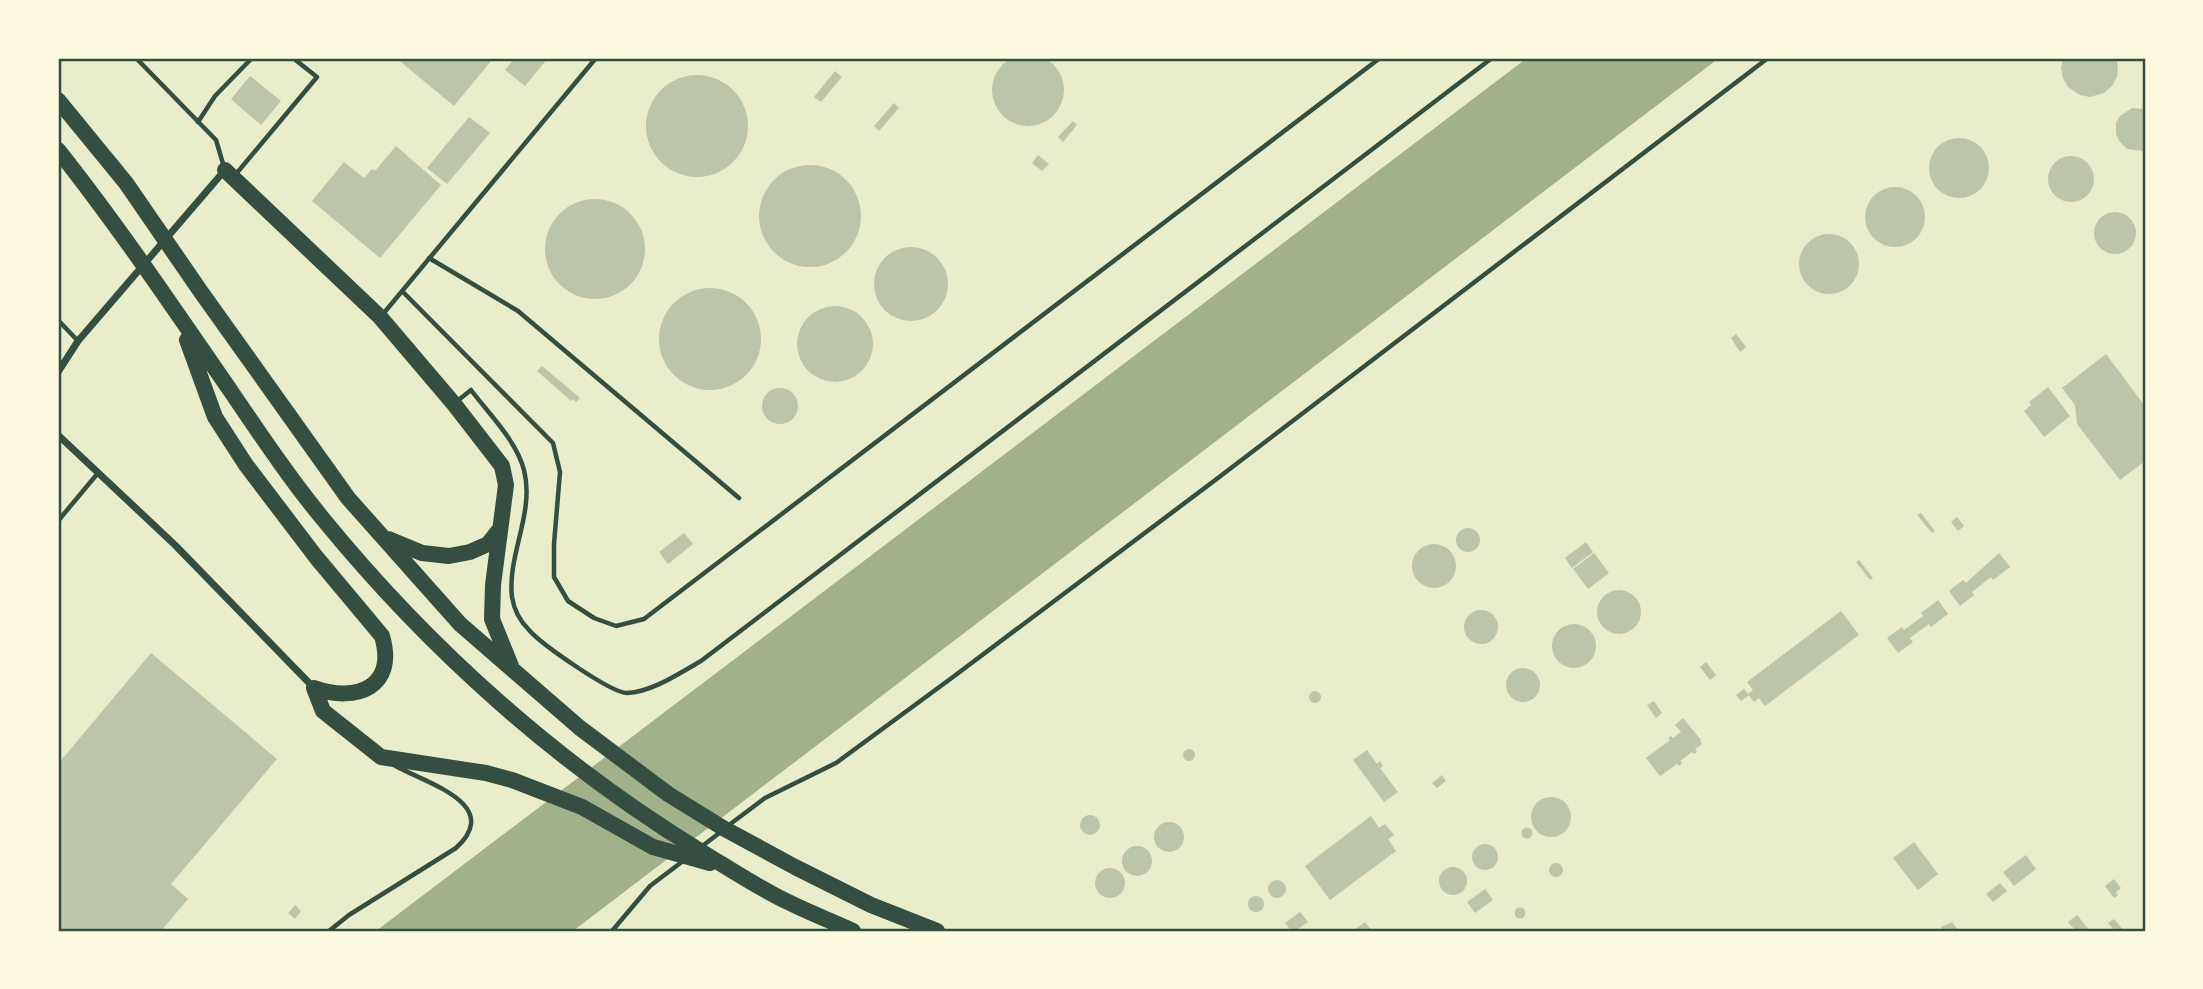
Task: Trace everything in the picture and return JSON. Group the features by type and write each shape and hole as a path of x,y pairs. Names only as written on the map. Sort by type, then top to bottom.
{"highway":[{"path":"58,100 126,183 348,498 460,624 580,728 668,794 756,845 871,905 937,931"},
{"path":"58,150 102,205 322,519 388,594 439,646 554,748 639,812 784,900 853,931"},
{"path":"229,174 380,317 454,404 502,466 506,485 493,585 492,620 514,670"},
{"path":"179,317 215,417 246,465 316,557 382,636 387,651 384,667 382,674 370,687 362,692 343,695 314,688"},
{"path":"382,536 422,553 449,556 470,552 488,544 501,527"},
{"path":"314,688 323,711 381,757 486,773 512,780 582,807 653,847 730,869"}],"street":[{"path":"58,372 78,341 229,174"},
{"path":"58,435 175,545 314,688"}],"lane":[{"path":"136,58 216,140 229,174 317,77 293,58"},
{"path":"198,121 215,96 252,58"},
{"path":"380,317 596,58"},
{"path":"402,291 553,443 560,472 554,576 568,601 594,618 616,626 644,619 1380,58"},
{"path":"454,404 471,390 507,438 524,469 526,504 512,590 520,620 534,636 609,688 629,693 646,689 701,661 1492,58"},
{"path":"612,931 650,886 765,798 836,763 931,693 1225,473 1768,58"},
{"path":"429,258 517,311 739,498"},
{"path":"58,320 78,341"},
{"path":"58,521 98,473"},
{"path":"329,931 349,915 456,848 470,829 471,819 467,809 447,790 407,773 381,757"}],"shaded area":[{"path":"1527,58 1719,58 573,931 376,931"}],"building":[{"path":"1028,54 1048,60 1058,70 1064,90 1058,110 1048,120 1028,126 1008,120 998,110 992,90 998,70 1008,60"},
{"path":"396,58 487,58 491,61 454,106"},
{"path":"515,58 548,58 525,86 505,70"},
{"path":"2063,58 2116,58 2117,77 2104,93 2090,97 2080,95 2068,87 2063,78"},
{"path":"835,71 842,77 821,102 814,97"},
{"path":"697,75 717,79 733,90 744,106 748,126 744,146 733,162 717,173 697,177 677,173 661,162 650,146 646,126 650,106 661,90 677,79"},
{"path":"250,76 281,101 261,125 231,99"},
{"path":"894,103 899,108 879,131 874,126"},
{"path":"2132,108 2145,109 2145,150 2142,151 2127,149 2116,134 2116,123 2120,116"},
{"path":"469,117 490,133 447,184 427,168"},
{"path":"1073,121 1077,125 1063,142 1058,137"},
{"path":"1959,138 1980,147 1989,168 1980,189 1959,198 1938,189 1929,168 1938,147"},
{"path":"396,146 441,185 380,258 312,201 344,162 364,178 372,169 375,171"},
{"path":"1038,155 1049,164 1042,171 1032,163"},
{"path":"2071,156 2087,163 2094,179 2087,195 2071,202 2055,195 2048,179 2055,163"},
{"path":"810,165 829,169 846,180 857,197 861,216 857,235 846,252 829,263 810,267 791,263 774,252 763,235 759,216 763,197 774,180 791,169"},
{"path":"1889,187 1901,187 1920,200 1925,217 1923,229 1912,242 1901,247 1889,247 1870,234 1865,223 1865,211 1878,192"},
{"path":"595,199 614,203 630,214 641,230 645,249 641,268 630,284 614,295 595,299 576,295 560,284 549,268 545,249 549,230 560,214 576,203"},
{"path":"2115,212 2130,218 2136,233 2130,248 2115,254 2100,248 2094,233 2100,218"},
{"path":"1829,234 1846,239 1854,247 1859,264 1854,281 1846,289 1829,294 1812,289 1804,281 1799,264 1804,247 1812,239"},
{"path":"911,247 925,250 937,258 945,270 948,284 945,298 937,310 925,318 911,321 897,318 885,310 877,298 874,284 877,270 885,258 897,250"},
{"path":"710,288 730,291 753,310 758,319 761,339 758,359 739,382 730,387 710,390 690,387 667,368 662,359 659,339 662,319 681,296 690,291"},
{"path":"835,306 849,309 862,317 870,330 873,344 870,358 862,371 849,379 835,382 821,379 808,371 800,358 797,344 800,330 808,317 821,309"},
{"path":"1736,334 1746,347 1740,352 1731,338"},
{"path":"2106,354 2145,406 2145,461 2120,480 2077,424 2075,405 2062,388"},
{"path":"542,366 580,398 576,402 573,399 571,401 537,371"},
{"path":"2048,387 2070,416 2044,437 2024,411 2031,405 2029,402"},
{"path":"780,388 793,393 798,406 793,419 780,424 767,419 762,406 767,393"},
{"path":"1921,513 1935,531 1932,533 1917,515"},
{"path":"1957,517 1964,526 1958,531 1951,522"},
{"path":"1468,528 1477,531 1480,540 1477,549 1468,552 1459,549 1456,540 1459,531"},
{"path":"684,533 693,544 668,564 659,552"},
{"path":"1586,542 1593,552 1572,568 1565,558"},
{"path":"1434,544 1449,551 1456,566 1449,581 1434,588 1419,581 1412,566 1419,551"},
{"path":"1594,553 1609,573 1588,589 1573,569"},
{"path":"1999,553 2010,567 1993,580 1991,577 1960,606 1949,591 1963,580 1966,583"},
{"path":"1859,560 1873,578 1870,580 1856,562"},
{"path":"1619,590 1634,597 1641,612 1634,627 1619,634 1604,627 1597,612 1604,597"},
{"path":"1938,600 1948,614 1910,638 1913,642 1898,653 1887,638 1923,616 1921,613"},
{"path":"1481,610 1493,615 1498,627 1493,639 1481,644 1469,639 1464,627 1469,615"},
{"path":"1841,611 1859,635 1765,706 1759,698 1754,702 1748,694 1753,690 1747,682"},
{"path":"1574,624 1590,630 1596,646 1590,662 1574,668 1558,662 1552,646 1558,630"},
{"path":"151,653 277,759 171,884 188,899 161,931 58,931 58,764"},
{"path":"1706,662 1716,675 1710,680 1700,667"},
{"path":"1523,668 1535,673 1540,685 1535,697 1523,702 1511,697 1506,685 1511,673"},
{"path":"1744,689 1749,695 1741,701 1736,695"},
{"path":"1315,691 1321,697 1315,703 1309,697"},
{"path":"1654,701 1662,713 1656,718 1647,705"},
{"path":"1683,718 1702,744 1695,749 1697,752 1692,752 1680,761 1682,763 1679,766 1677,764 1660,776 1646,758 1670,740 1668,738 1681,732 1675,725"},
{"path":"1189,749 1195,755 1189,761 1183,755"},
{"path":"1367,750 1377,764 1380,761 1383,766 1380,768 1398,792 1384,802 1353,760"},
{"path":"1442,775 1446,781 1437,788 1432,783"},
{"path":"1551,797 1559,798 1565,803 1570,809 1570,825 1565,831 1559,836 1551,837 1543,836 1537,831 1532,825 1531,817 1532,809 1537,803 1543,798"},
{"path":"1090,815 1097,818 1100,825 1097,832 1090,835 1083,832 1080,825 1083,818"},
{"path":"1371,816 1379,828 1385,824 1394,835 1388,839 1396,851 1330,900 1305,866"},
{"path":"1169,822 1180,826 1184,837 1180,848 1169,852 1158,848 1154,837 1158,826"},
{"path":"1527,828 1531,829 1531,837 1527,838 1523,837 1522,833 1523,829"},
{"path":"1914,842 1938,874 1918,890 1893,858"},
{"path":"1485,844 1495,847 1498,857 1495,867 1485,870 1475,867 1472,857 1475,847"},
{"path":"1137,846 1148,850 1152,861 1148,872 1137,876 1126,872 1122,861 1126,850"},
{"path":"2026,855 2036,869 2014,886 2003,872"},
{"path":"1556,863 1561,865 1561,875 1556,877 1551,875 1549,870 1551,865"},
{"path":"1453,867 1463,871 1467,881 1463,891 1453,895 1443,891 1439,881 1443,871"},
{"path":"1110,868 1116,869 1124,877 1124,889 1116,897 1110,898 1104,897 1096,889 1095,883 1096,877 1104,869"},
{"path":"2114,879 2121,888 2114,898 2105,886"},
{"path":"1277,880 1283,883 1286,889 1283,895 1277,898 1271,895 1268,889 1271,883"},
{"path":"2000,883 2007,891 1993,902 1986,894"},
{"path":"1485,889 1493,900 1475,913 1467,902"},
{"path":"1253,896 1259,896 1264,904 1262,910 1253,912 1248,907 1248,901"},
{"path":"295,905 301,911 295,919 288,913"},
{"path":"1520,908 1524,909 1524,917 1520,918 1516,917 1515,913 1516,909"},
{"path":"1300,912 1308,922 1291,931 1285,923"},
{"path":"2077,915 2090,931 2076,931 2068,922"},
{"path":"2114,919 2124,931 2115,931 2108,923"},
{"path":"1365,922 1372,931 1353,931"},
{"path":"1952,922 1959,931 1939,931 1943,929 1941,927"}]}
